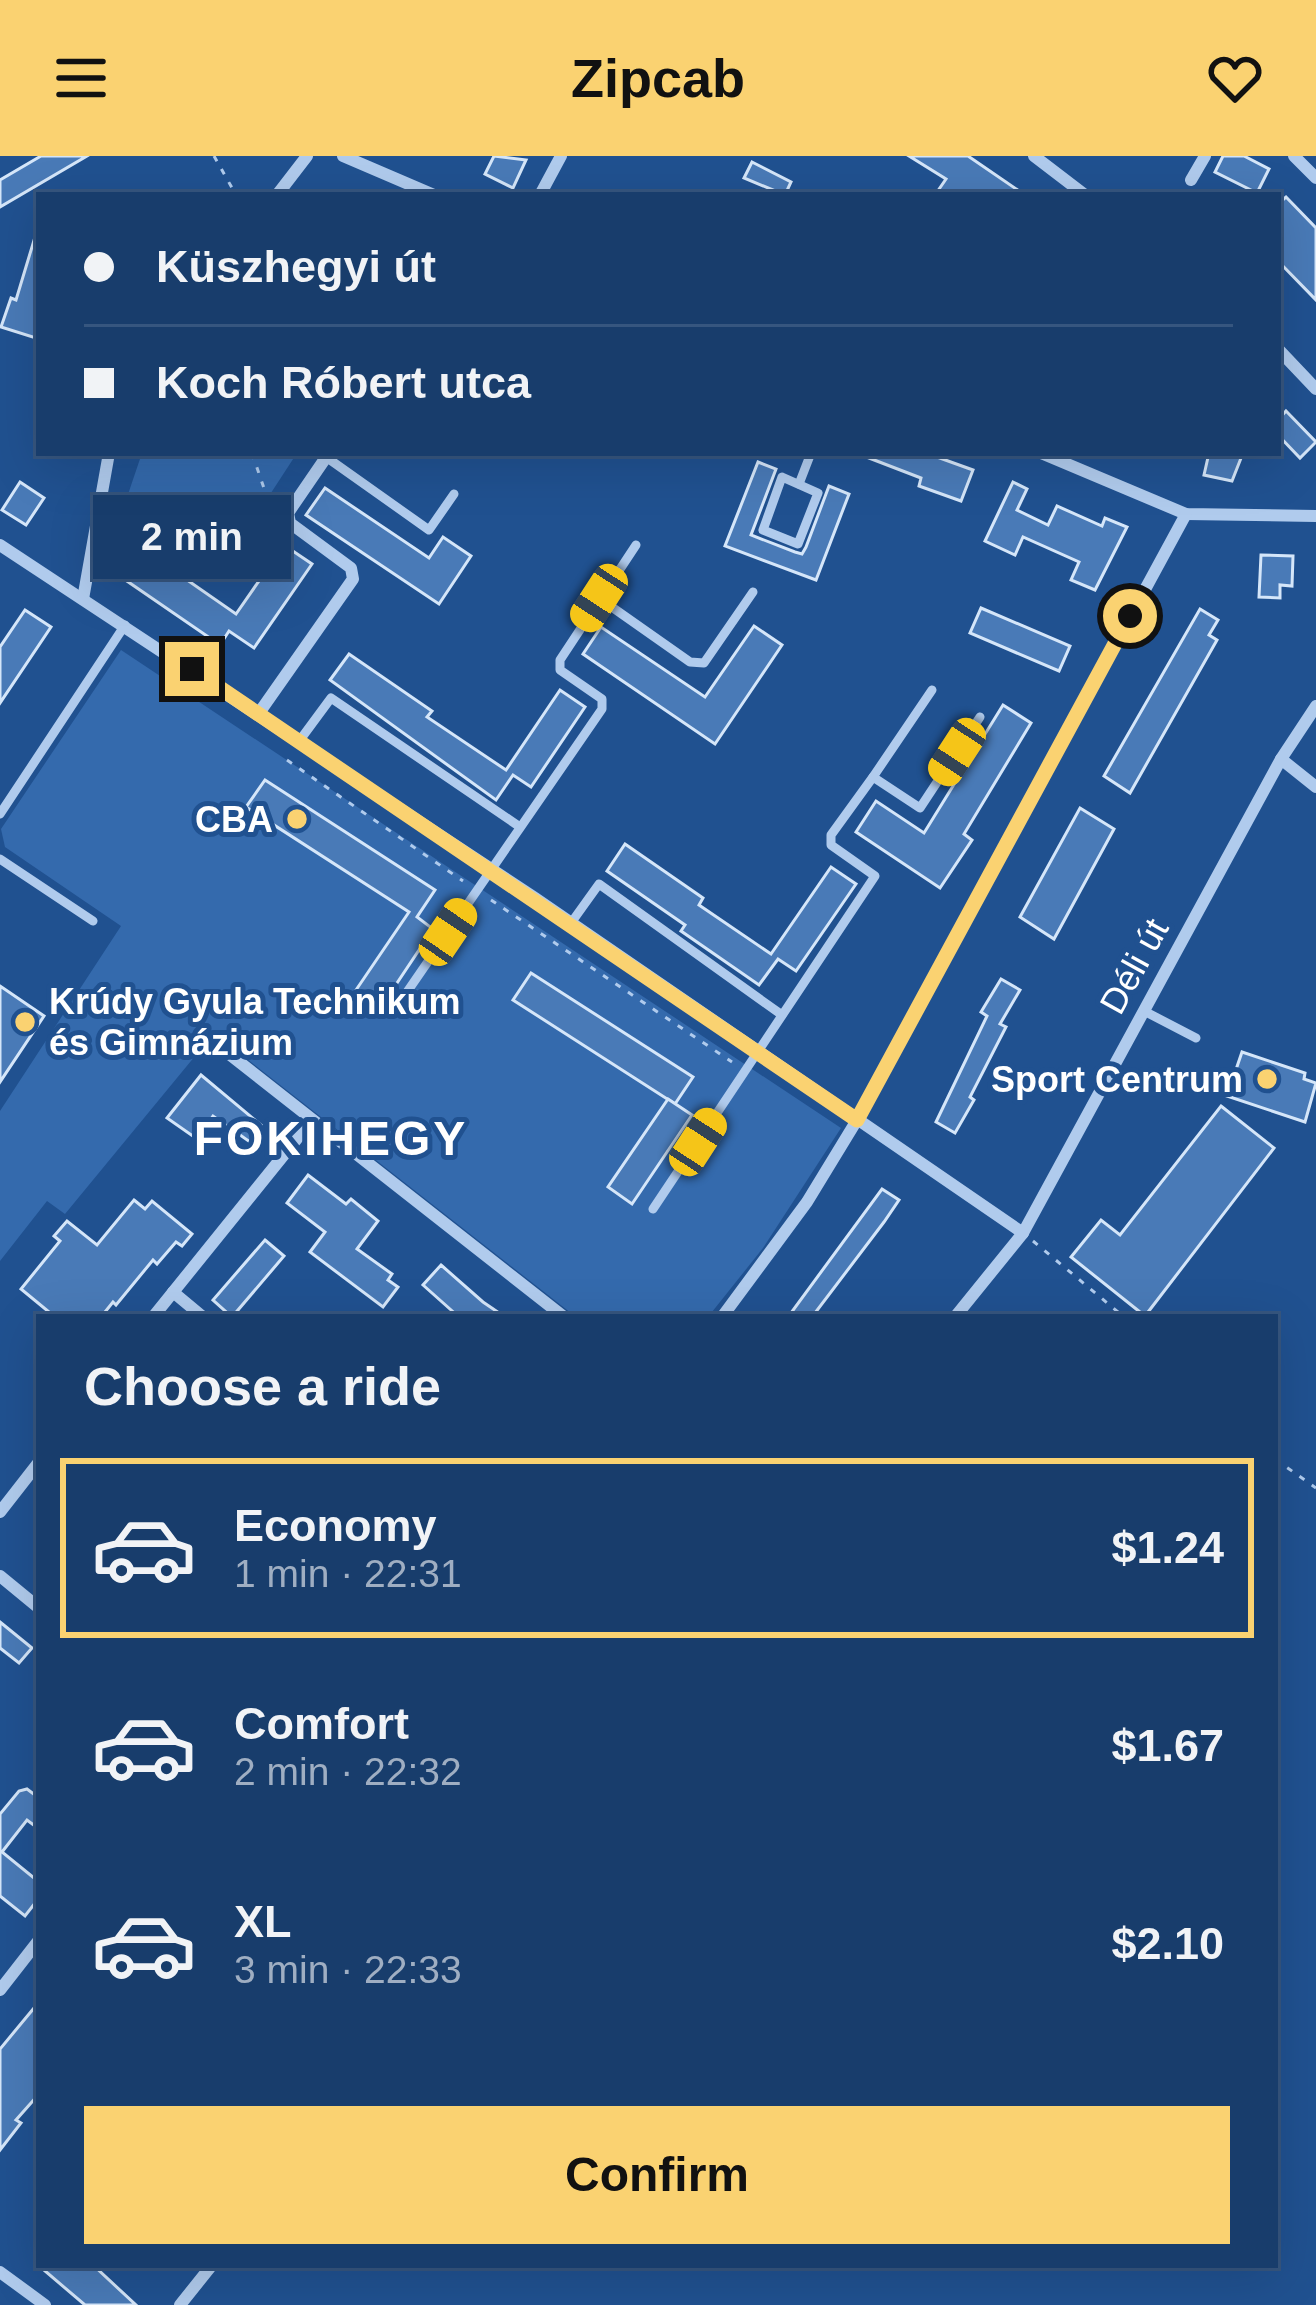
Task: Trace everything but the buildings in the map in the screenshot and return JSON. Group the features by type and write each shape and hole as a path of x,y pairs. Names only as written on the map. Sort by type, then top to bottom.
{"street":[{"path":"279,192 307,156"},
{"path":"344,156 427,192"},
{"path":"542,192 561,156"},
{"path":"1034,156 1081,192"},
{"path":"1191,180 1205,156"},
{"path":"1294,156 1316,178"},
{"path":"1281,352 1316,389"},
{"path":"83,598 109,456"},
{"path":"260,713 353,579 351,568 290,523 288,513 326,456"},
{"path":"1048,456 1186,514 1316,516"},
{"path":"724,1314 807,1202 857,1120 1186,514"},
{"path":"0,545 260,713 1023,1233"},
{"name":"Déli út","path":"958,1314 1023,1233 1281,759 1316,706"},
{"path":"1281,759 1316,787"},
{"path":"224,1050 560,1314"},
{"path":"155,1314 312,1120"},
{"path":"173,1292 199,1314"},
{"path":"0,1512 36,1466"},
{"path":"0,1576 36,1606"},
{"path":"0,1990 36,1944"},
{"path":"180,2305 210,2268"},
{"path":"0,2272 45,2305"}],"lane":[{"path":"328,456 429,530 454,494"},
{"path":"799,484 810,456"},
{"path":"782,478 799,484 818,493 798,544 763,530 782,478"},
{"path":"396,1008 602,709 602,699 560,670 560,660 636,545"},
{"path":"599,598 690,662 704,663 753,592"},
{"path":"0,814 125,625"},
{"path":"653,1209 875,876 831,845 831,835 932,690"},
{"path":"300,740 331,698 520,827"},
{"path":"873,777 920,808 980,717"},
{"path":"0,859 94,921"},
{"path":"572,923 599,884 782,1016"},
{"path":"1144,1011 1196,1038"}],"path":[{"path":"214,156 234,192"},
{"path":"253,456 268,500 288,513"},
{"path":"286,760 745,1071"},
{"path":"1023,1233 1120,1314"},
{"path":"1278,1462 1316,1488"}],"shaded area":[{"path":"141,456 295,456 269,496 280,505 228,580 123,509"},
{"path":"121,650 841,1128 763,1248 710,1314 572,1314 214,1033 65,1214 47,1201 0,1261 0,1111 121,926 5,847 1,829"}],"place":[{"name":"CBA","path":"297,819"},
{"name":"Krúdy Gyula Technikum és Gimnázium","path":"25,1022"},
{"name":"Sport Centrum","path":"1267,1079"}],"district":[{"name":"FOKIHEGY","path":"331,1138"}],"route":[{"path":"192,669 857,1120 1130,616"}]}
